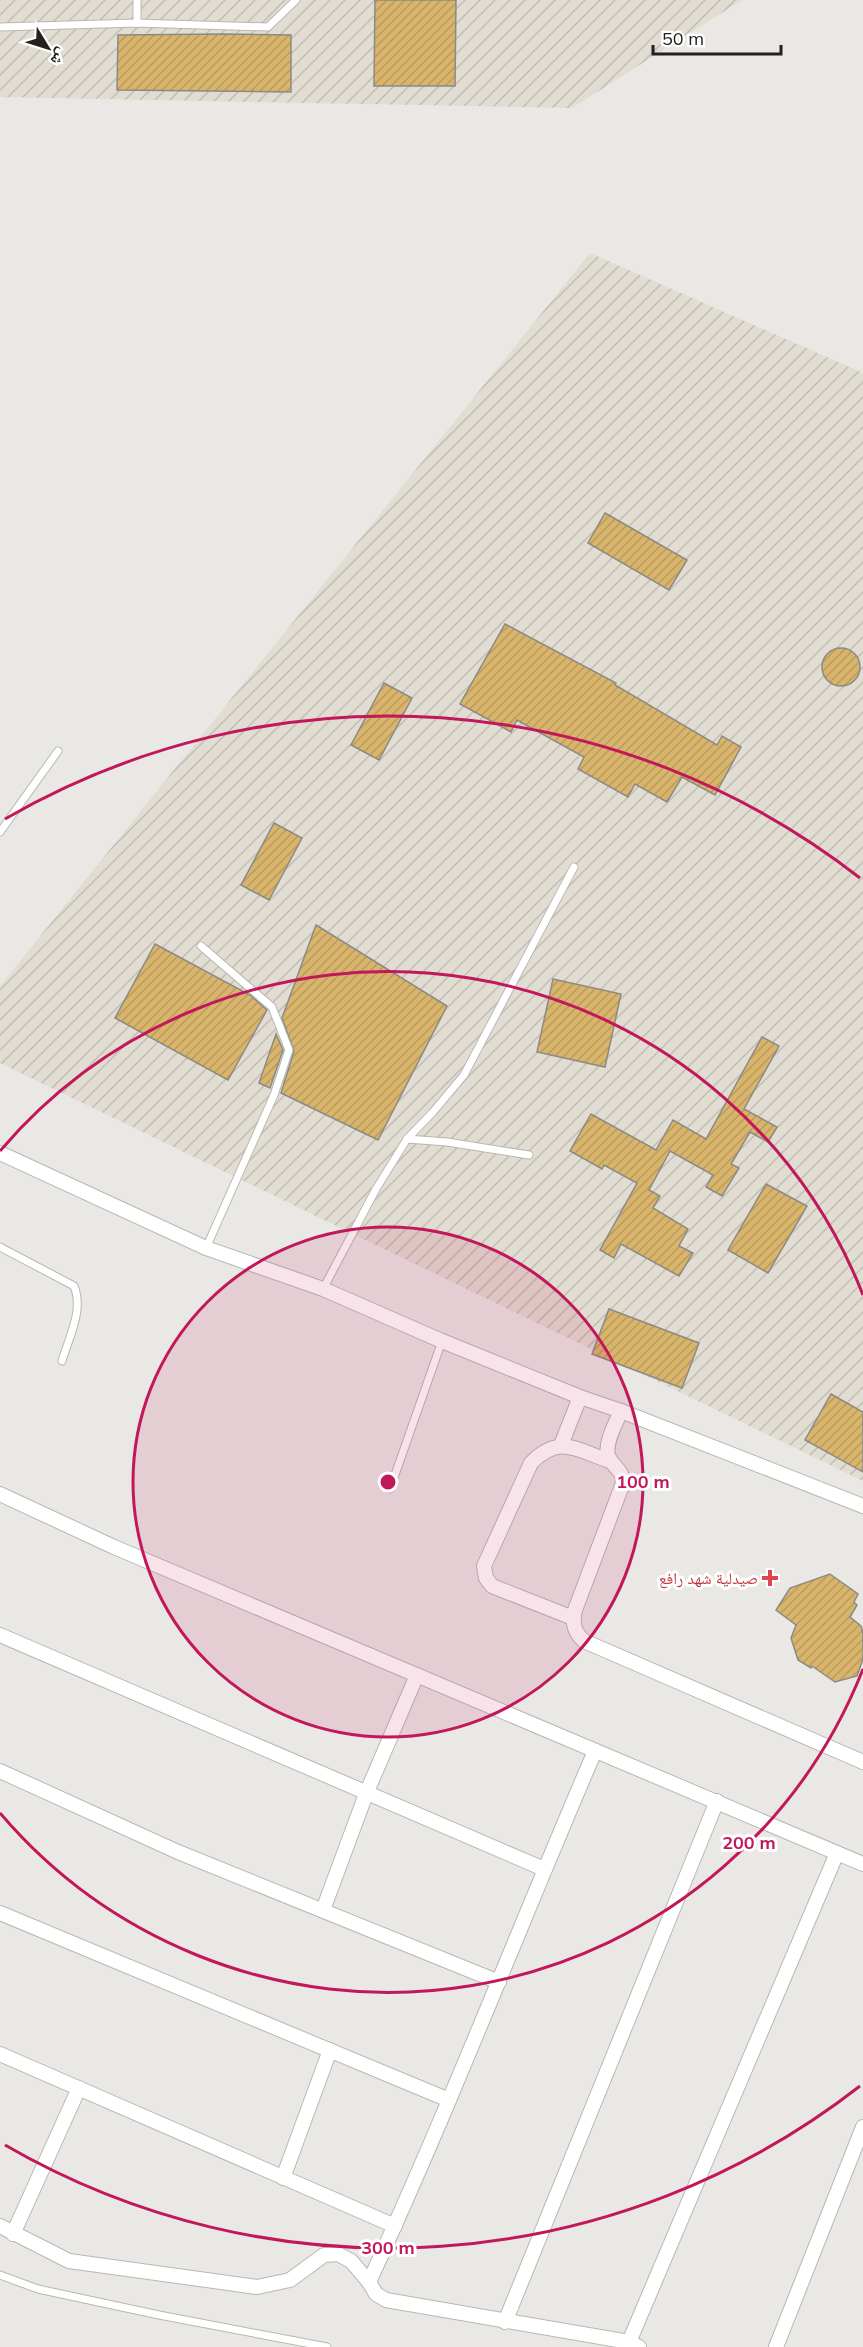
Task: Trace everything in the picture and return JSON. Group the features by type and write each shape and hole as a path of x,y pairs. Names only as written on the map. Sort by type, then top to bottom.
{"street":[{"path":"0,1153 206,1248 323,1289 442,1341 580,1397 863,1506"},
{"path":"561,1445 580,1397"},
{"path":"610,1461 608,1448 621,1411"},
{"path":"573,1618 492,1586 486,1578 483,1566 531,1463 544,1450 561,1445 610,1461 620,1470 623,1483 573,1618 578,1635 584,1641 863,1762"},
{"path":"0,1494 114,1547 863,1864"},
{"path":"0,1635 544,1869"},
{"path":"323,1910 366,1794 417,1675"},
{"path":"369,2282 449,2100 595,1751"},
{"path":"0,1771 178,1852 499,1982"},
{"path":"505,2322 717,1801"},
{"path":"0,2226 69,2261 257,2287 290,2280 324,2255 338,2254 351,2261 376,2294 386,2300 634,2345 837,1853"},
{"path":"0,1913 449,2100"},
{"path":"283,2178 330,2050"},
{"path":"0,2054 395,2226"},
{"path":"13,2234 79,2088"},
{"path":"776,2347 863,2127"}],"lane":[{"path":"136,23 137,0"},
{"path":"0,27 136,23 268,27 296,0"},
{"path":"0,832 58,751"},
{"path":"323,1289 376,1189 407,1139 464,1075 574,867"},
{"path":"201,946 273,1007 289,1050 274,1095 206,1248"},
{"path":"407,1139 447,1142 529,1155"},
{"path":"0,1247 74,1286 79,1298 62,1361"},
{"path":"390,1489 442,1341"},
{"path":"0,2275 38,2289 327,2347"}],"shaded area":[{"path":"0,0 742,0 572,108 0,97"},
{"path":"590,253 863,373 863,1481 0,1063 0,986"}],"building":[{"path":"375,0 456,0 455,86 374,86"},
{"path":"118,35 291,35 291,92 117,90"},
{"path":"605,513 687,560 669,590 588,543"},
{"path":"505,624 616,683 615,685 717,745 722,736 741,747 715,795 682,777 667,802 635,784 628,797 578,769 584,757 517,720 511,732 460,704"},
{"path":"841,648 855,653 860,667 855,681 841,686 827,681 822,667 827,653"},
{"path":"384,683 412,698 379,760 351,745"},
{"path":"274,823 302,838 269,900 241,885"},
{"path":"316,925 447,1006 378,1140 281,1093 294,1051 282,1018"},
{"path":"155,944 250,995 267,1010 228,1080 115,1018"},
{"path":"553,979 621,994 605,1067 537,1052"},
{"path":"276,1034 283,1050 270,1088 259,1083"},
{"path":"762,1037 779,1046 744,1109 777,1127 768,1142 750,1132 731,1164 739,1168 722,1196 706,1187 713,1175 670,1151 649,1190 660,1196 653,1208 688,1229 679,1246 693,1253 679,1276 621,1244 614,1258 600,1250 637,1183 604,1165 602,1169 570,1151 591,1114 656,1150 673,1120 706,1139"},
{"path":"766,1184 807,1206 768,1273 728,1250"},
{"path":"609,1309 699,1343 682,1388 592,1354"},
{"path":"831,1394 863,1412 863,1472 805,1440"},
{"path":"830,1574 858,1594 854,1602 857,1605 850,1617 861,1626 863,1633 863,1659 857,1676 835,1682 812,1666 811,1668 798,1660 791,1638 796,1625 776,1610 790,1588"}],"place":[{"name":"صيدلية شهد رافع","path":"770,1578"}]}
